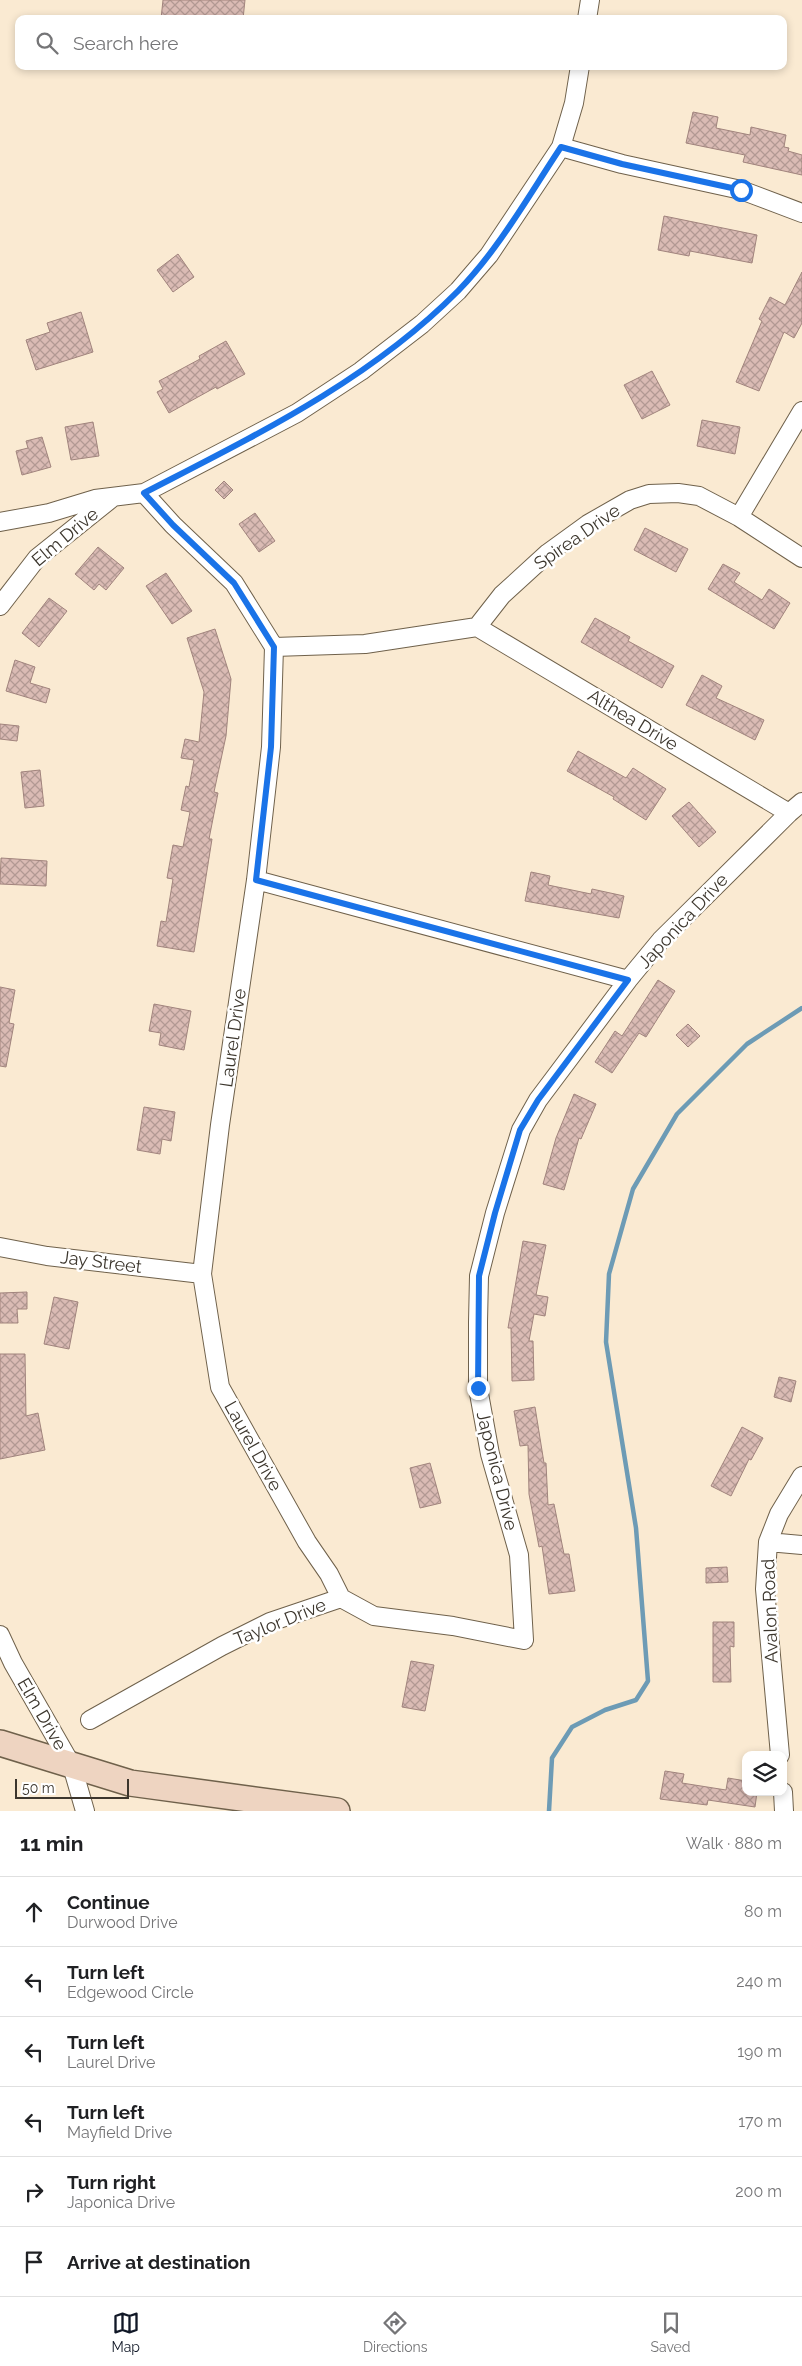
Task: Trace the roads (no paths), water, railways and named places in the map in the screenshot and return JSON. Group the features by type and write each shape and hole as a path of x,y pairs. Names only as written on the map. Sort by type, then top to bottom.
{"main road":[{"path":"0,1743 130,1783 337,1811"}],"street":[{"path":"588,15 590,0"},
{"path":"0,522 49,513 95,499 144,493 297,413 361,371 422,324 458,291 489,255 561,147 574,103 579,70"},
{"path":"561,147 622,164 741,190 802,213"},
{"path":"739,517 802,411"},
{"name":"Spirea Drive","path":"478,627 502,595 548,553 588,524 630,500 649,494 678,492 699,496 739,517 802,558"},
{"path":"144,493 173,525 234,583 274,647 365,644 478,627"},
{"name":"Elm Drive","path":"0,606 37,558 115,496"},
{"name":"Althea Drive","path":"478,627 796,807"},
{"name":"Laurel Drive","path":"274,647 271,747 256,880 220,1125 202,1274 220,1387 292,1517 329,1574 341,1598"},
{"name":"Japonica Drive","path":"484,1632 524,1640 519,1555 490,1454 478,1388 479,1276 495,1213 520,1130 538,1100 628,980 661,940 796,807"},
{"path":"256,880 628,980"},
{"name":"Jay Street","path":"0,1247 46,1256 202,1274"},
{"name":"Avalon Road","path":"780,1751 765,1588 768,1542 779,1514 802,1476"},
{"path":"768,1542 802,1545"},
{"name":"Taylor Drive","path":"90,1720 222,1646 270,1622 341,1598 374,1616 484,1632"},
{"name":"Elm Drive","path":"0,1635 13,1663 72,1766 85,1811"},
{"path":"783,1796 784,1811"}],"waterway":[{"path":"549,1811 552,1758 572,1727 605,1710 636,1700 648,1681 636,1528 606,1342 609,1274 633,1189 677,1114 747,1044 802,1008"}]}
